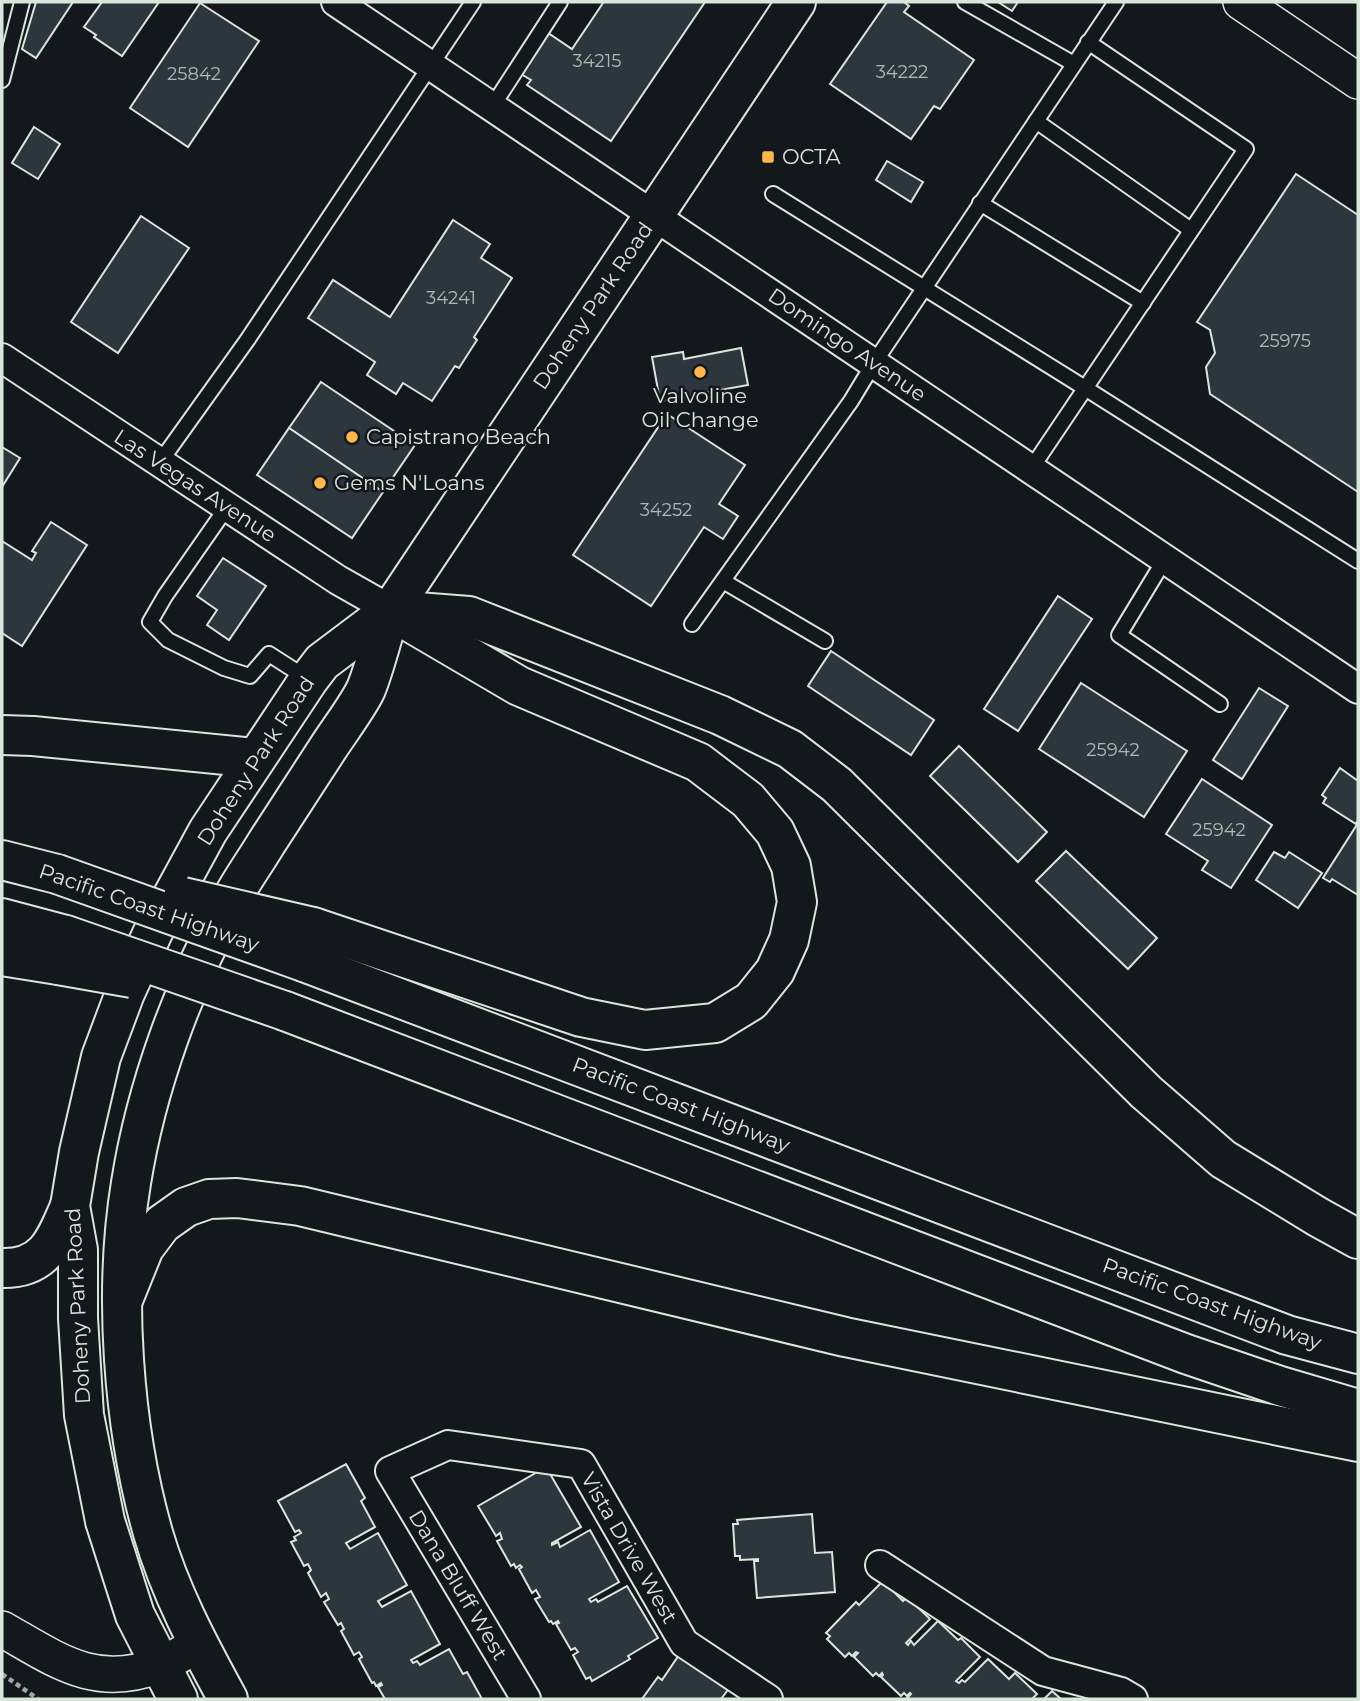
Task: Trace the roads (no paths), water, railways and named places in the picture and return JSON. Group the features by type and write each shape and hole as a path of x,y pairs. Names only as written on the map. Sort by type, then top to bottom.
{"main road":[{"name":"Doheny Park Road","path":"198,1644 173,1590 153,1534 133,1448 124,1357 122,1300 131,1184 148,1101 170,1033 204,953 230,901 365,690 391,610 796,2"},
{"name":"Doheny Park Road","path":"161,1665 135,1615 105,1521 85,1415 78,1318 78,1250 70,1206 79,1152 101,1057 125,993 153,932 208,831 322,662 391,610"},
{"path":"308,945 581,1017 645,1030 715,1023 751,1001 775,971 789,940 797,902 791,866 775,832 748,800 698,762 520,686 391,610"},
{"path":"391,610 469,616 720,715 790,750 837,785 1146,1092 1223,1159 1358,1239"},
{"path":"2,735 256,758"},
{"name":"Pacific Coast Highway","path":"2,860 308,945 1287,1335 1358,1354"},
{"path":"2,918 62,950 274,1007 1186,1354 1358,1409"},
{"path":"2,956 62,950"},
{"path":"122,1300 144,1248 162,1224 186,1207 209,1199 237,1198 300,1206 845,1337 1358,1443"},
{"path":"2,1268 33,1263 47,1251 70,1206"},
{"path":"198,1644 228,1699"},
{"path":"161,1665 178,1699"}],"street":[{"name":"Domingo Avenue","path":"336,2 1358,689"},
{"path":"1241,2 1358,81"},
{"name":"Las Vegas Avenue","path":"2,358 338,580 391,610"},
{"name":"Vista Drive West","path":"390,1471 448,1445 581,1464 684,1643 768,1699"},
{"name":"Dana Bluff West","path":"390,1471 526,1699"},
{"path":"880,1565 1043,1671 1121,1692 1133,1699"},
{"path":"2,1629 76,1669 100,1675 125,1675 161,1665 198,1644"}],"lane":[{"path":"2,80 22,2"},
{"path":"160,462 248,339 473,2"},
{"path":"492,107 560,2"},
{"path":"965,2 1074,64"},
{"path":"692,624 851,401 1116,2"},
{"path":"1031,469 1246,149 1088,42"},
{"path":"1036,121 1191,230"},
{"path":"773,194 1358,561"},
{"path":"980,203 1143,303"},
{"path":"227,507 150,622 168,640 224,668 250,676 269,654 309,680"},
{"path":"1165,559 1119,635 1220,705"},
{"path":"723,581 825,641"}],"place":[{"name":"OCTA","path":"768,157"},
{"name":"Valvoline Oil Change","path":"700,372"},
{"name":"Capistrano Beach","path":"352,437"},
{"name":"Gems N'Loans","path":"320,483"}]}
